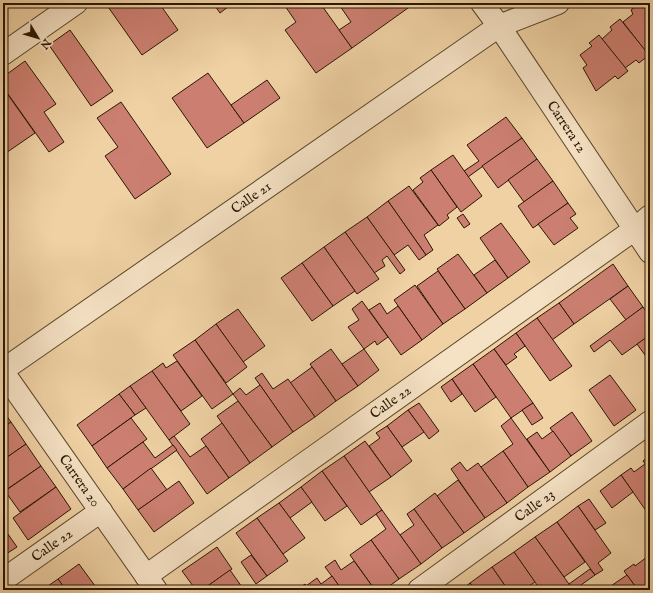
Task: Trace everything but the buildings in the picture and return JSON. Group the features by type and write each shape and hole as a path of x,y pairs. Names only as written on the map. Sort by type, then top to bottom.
{"street":[{"path":"3,54 76,3"},
{"name":"Carrera 12","path":"482,3 643,223 650,252"},
{"name":"Calle 21","path":"3,371 499,26 558,3"},
{"name":"Calle 22","path":"151,583 643,223"},
{"name":"Carrera 20","path":"3,371 151,583"},
{"name":"Calle 23","path":"419,590 650,422"},
{"name":"Calle 22","path":"3,580 101,511"}]}
